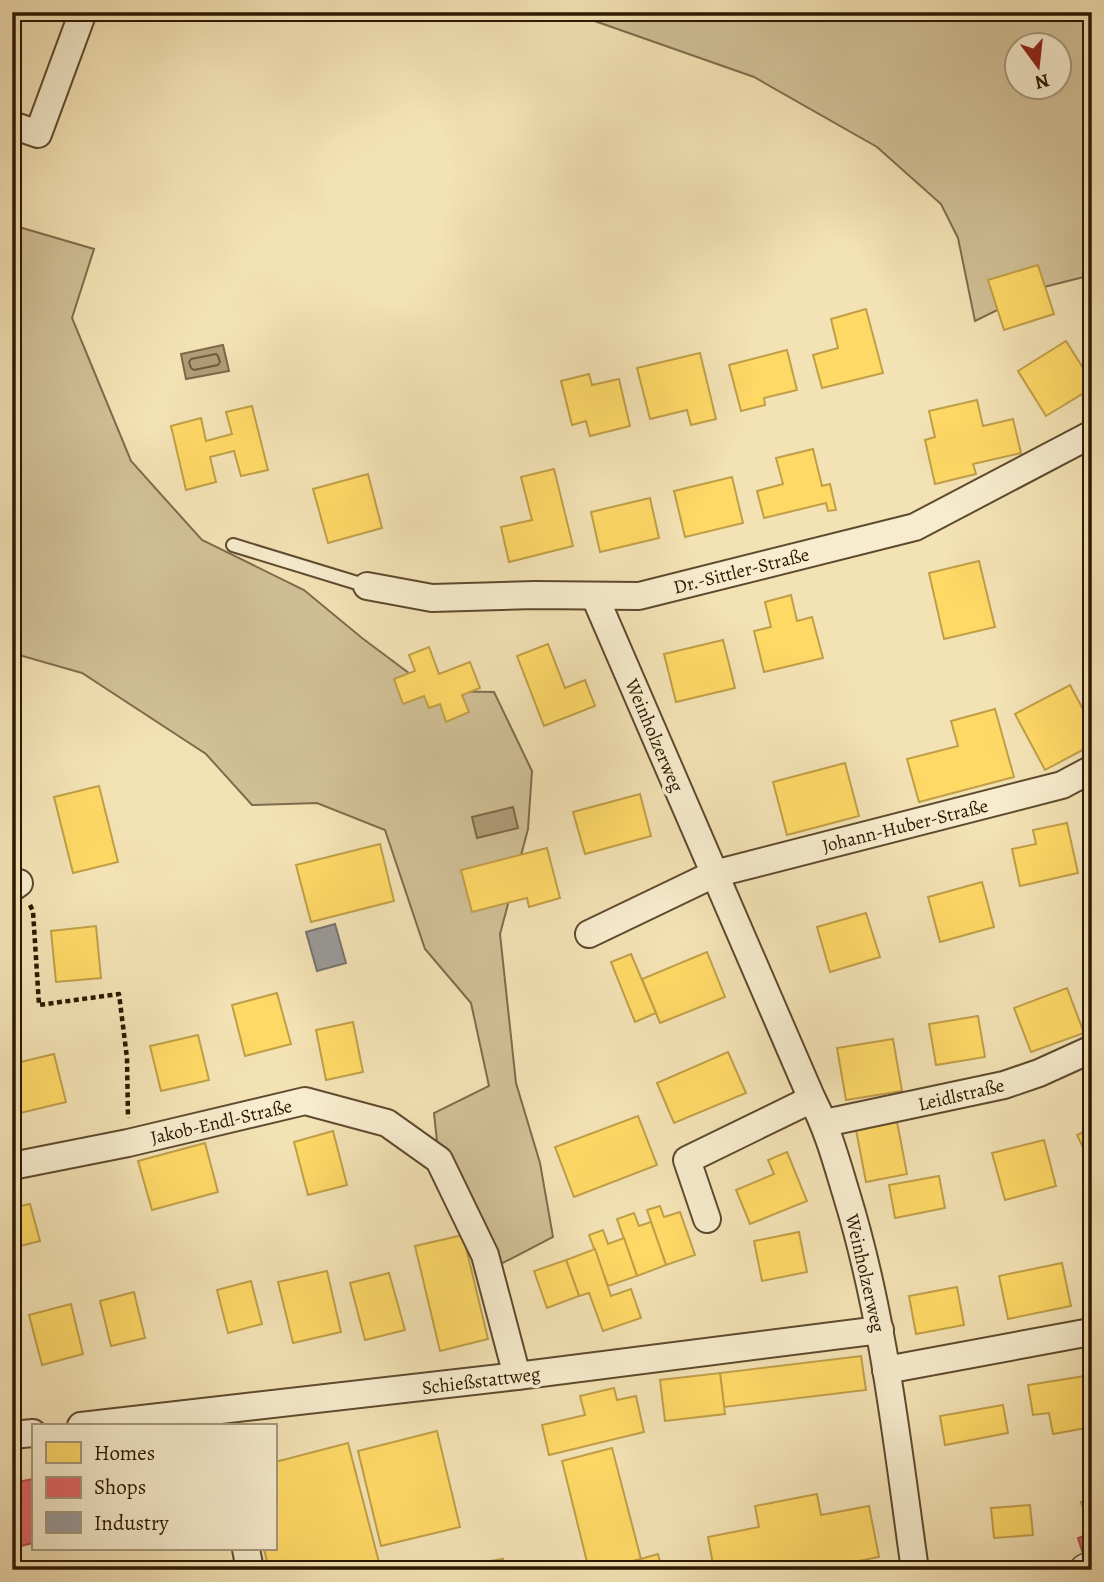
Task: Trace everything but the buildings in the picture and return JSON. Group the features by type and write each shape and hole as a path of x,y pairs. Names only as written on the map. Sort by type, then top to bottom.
{"street":[{"path":"12,125 38,134 83,12"},
{"name":"Dr.-Sittler-Straße","path":"367,586 432,598 639,596 915,527 1092,434"},
{"name":"Weinholzerweg","path":"595,597 825,1124 860,1237 880,1330 915,1570"},
{"name":"Johann-Huber-Straße","path":"714,874 1062,785 1092,769"},
{"path":"589,934 714,874"},
{"name":"Leidlstraße","path":"825,1124 1004,1085 1039,1073 1092,1049"},
{"path":"707,1219 687,1160 812,1098"},
{"name":"Jakob-Endl-Straße","path":"12,1166 128,1143 305,1101 387,1123 439,1160 485,1255 517,1376"},
{"name":"Schießstattweg","path":"120,1424 217,1419 517,1376 880,1330"},
{"path":"886,1370 1084,1334"},
{"path":"12,1436 32,1433"},
{"path":"246,1550 250,1570"},
{"path":"1086,1570 1092,1569"}],"lane":[{"path":"233,545 367,586"}],"path":[{"path":"15,886 33,911 39,1005 119,994 127,1058 128,1143"}],"shaded area":[{"path":"569,12 1092,12 1092,275 1044,287 975,321 958,238 941,204 877,147 754,77"},
{"path":"12,225 94,249 72,318 131,461 202,540 304,590 433,691 494,692 532,771 528,829 500,934 516,1083 540,1163 553,1237 495,1267 438,1151 434,1113 489,1086 471,1003 425,949 385,830 317,803 252,805 206,754 82,673 12,653"}],"water":[{"path":"223,345 229,371 186,379 181,354"},
{"path":"513,807 518,828 477,838 472,817"}]}
